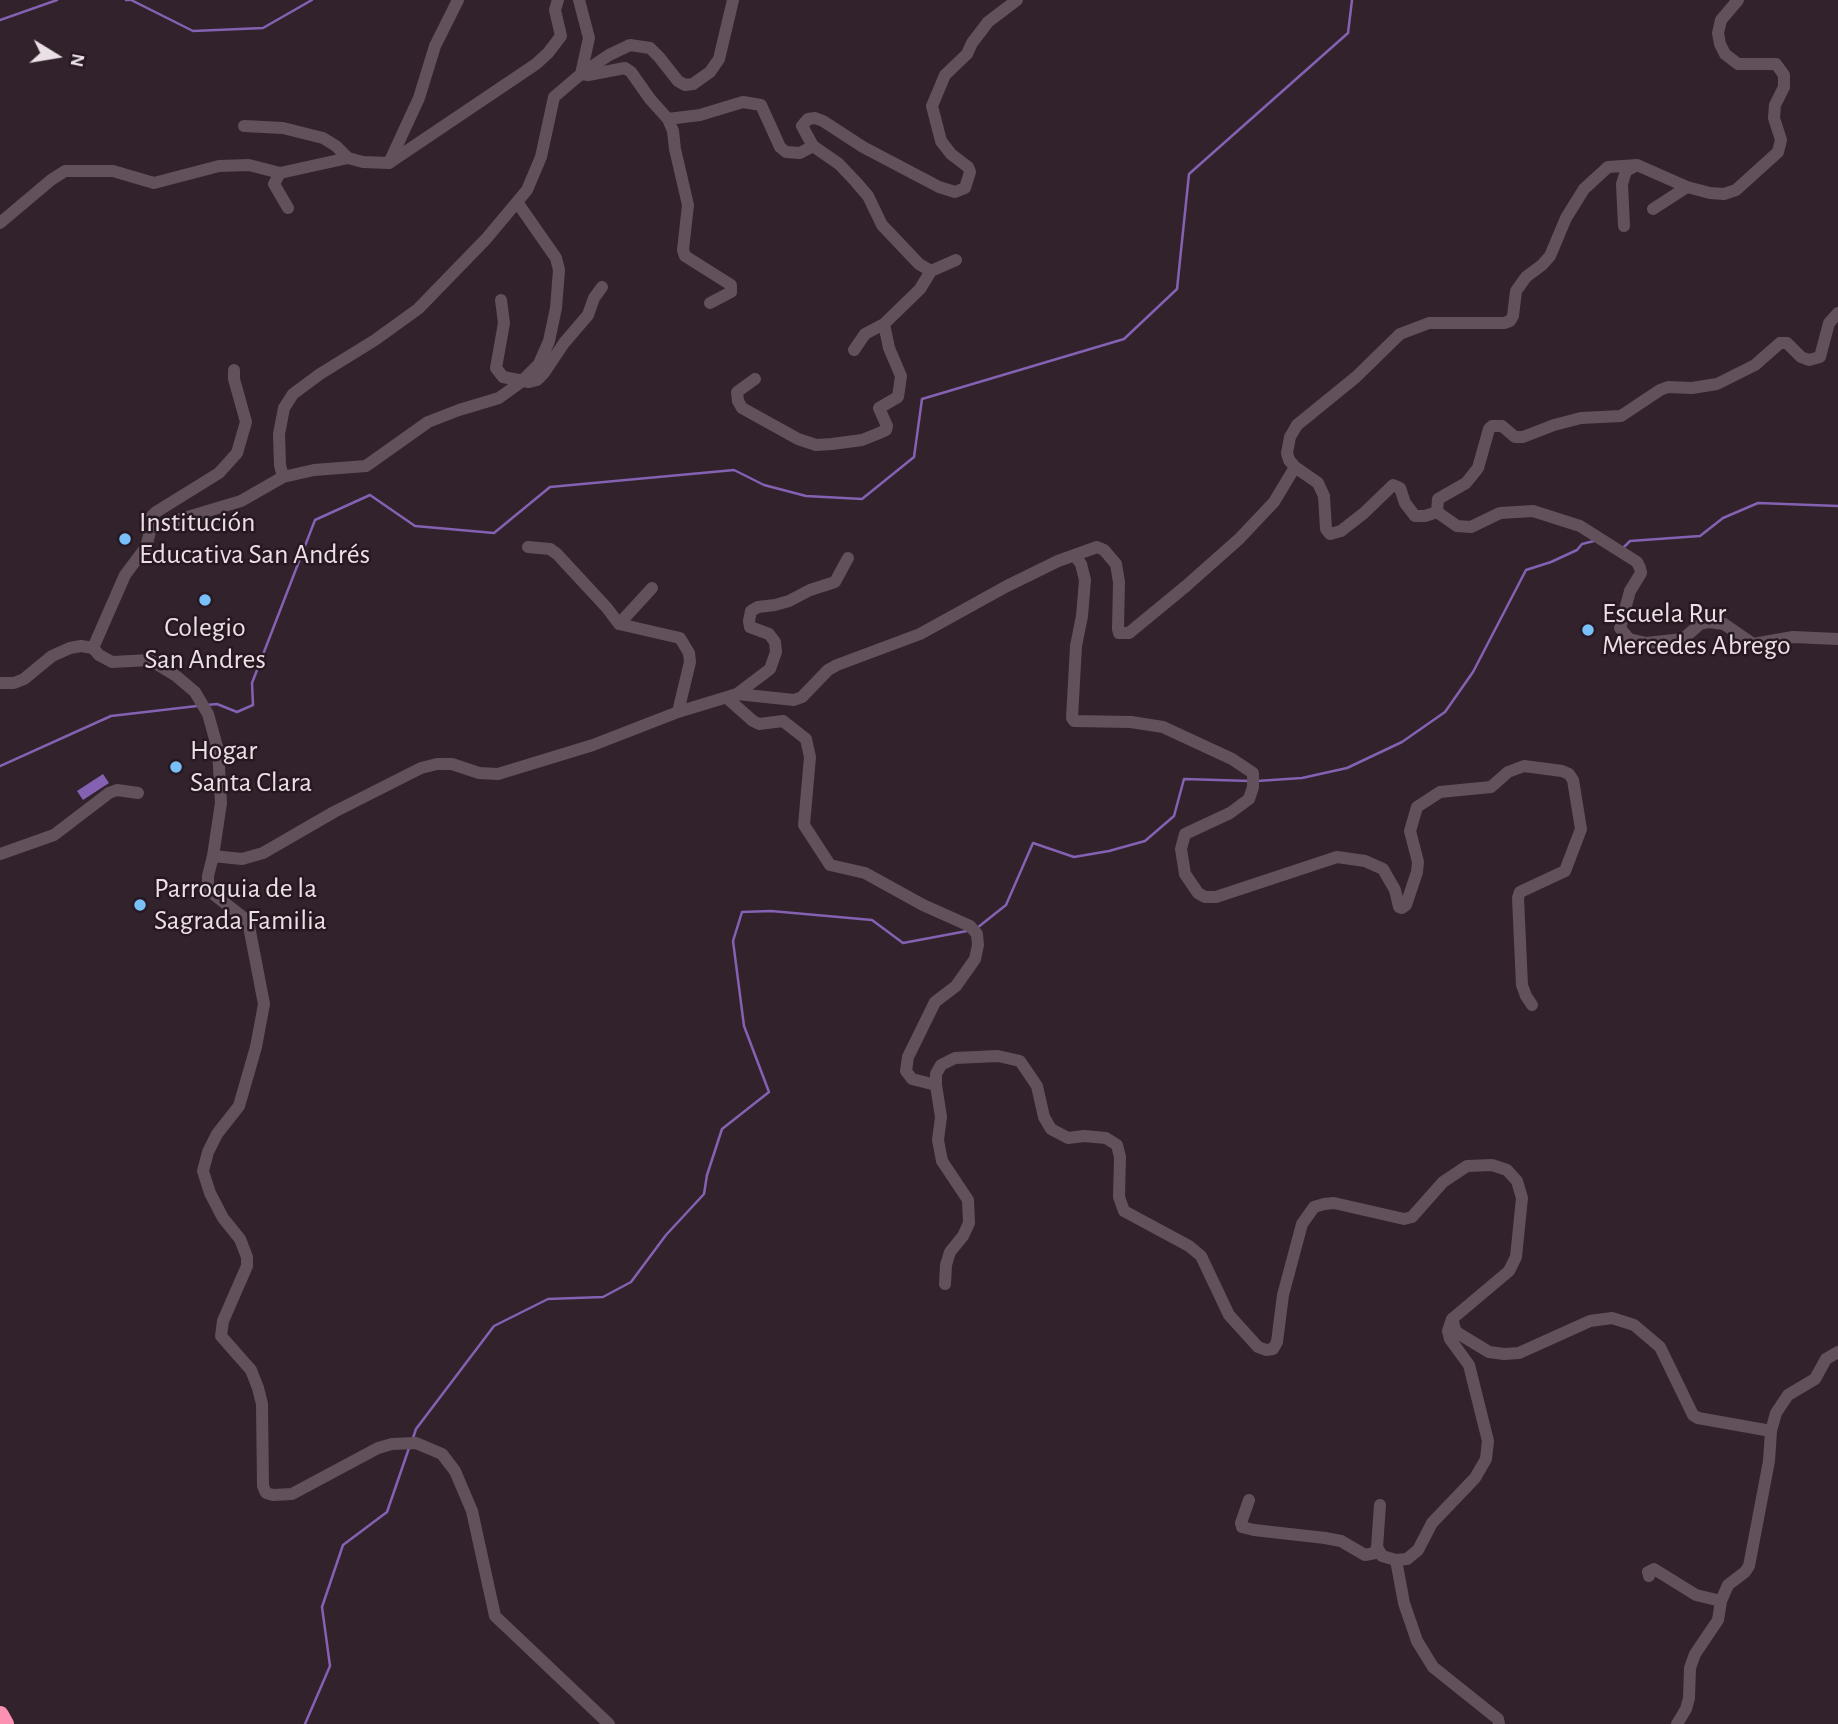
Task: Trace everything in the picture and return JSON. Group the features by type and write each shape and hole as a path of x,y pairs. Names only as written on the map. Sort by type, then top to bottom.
{"highway":[{"path":"0,1715 5,1724"}],"street":[{"path":"389,163 419,98 435,46 458,0"},
{"path":"0,223 65,171 113,171 154,183 219,166 249,165 280,173 348,158 363,162 389,163 536,64 548,53 561,36 555,10 558,0"},
{"path":"579,0 589,38 580,74"},
{"path":"283,477 279,434 285,408 293,394 320,374 375,341 418,309 517,202 527,190 541,157 554,97 580,74 608,55 631,45 650,48 678,81 685,85 693,84 710,72 719,59 733,0"},
{"path":"931,271 919,264 897,243 882,225 868,196 839,164 813,146 802,125 808,119 816,118 863,147 939,187 962,190 969,181 970,172 941,141 932,106 945,75 967,54 988,22 1017,0"},
{"path":"1437,512 1415,516 1405,503 1400,488 1393,485 1342,531 1330,534 1326,529 1324,496 1318,483 1289,460 1287,453 1290,437 1297,425 1356,377 1400,334 1429,323 1510,321 1516,291 1526,277 1550,256 1566,218 1584,189 1608,167 1637,165 1688,187 1724,194 1736,190 1778,152 1781,139 1774,118 1775,105 1784,88 1784,75 1776,64 1738,64 1725,54 1720,44 1718,33 1721,20 1738,0"},
{"path":"580,74 625,68 668,119 674,131 675,149 688,205 683,250 685,256 731,285 731,292 710,303"},
{"path":"668,119 689,117 743,102 753,102 764,109 780,147 786,152 800,153 813,146"},
{"path":"244,126 283,128 323,138 348,158"},
{"path":"1624,226 1622,184 1626,171 1637,165"},
{"path":"280,173 274,184 288,208"},
{"path":"1653,209 1688,187"},
{"path":"151,528 241,501 283,477 314,470 366,466 428,422 499,398 521,382 539,365 549,341 559,270 556,258 517,202"},
{"path":"854,350 865,334 884,324 920,289 931,271 956,260"},
{"path":"501,300 504,323 496,368 503,377 521,382 537,380 588,315 602,287"},
{"path":"1437,512 1438,499 1466,483 1478,468 1492,426 1502,426 1515,438 1581,418 1621,416 1668,387 1692,388 1717,384 1755,365 1780,343 1787,343 1801,357 1810,360 1820,357 1829,323 1838,313"},
{"path":"755,379 737,392 738,401 743,408 748,414 798,439 816,445 832,444 862,440 877,434 886,430 887,426 879,408 898,397 901,376 889,348 884,324"},
{"path":"93,648 125,575 146,547 152,516 219,473 237,453 246,422 234,370"},
{"path":"732,696 794,700 802,697 828,670 837,665 920,634 989,594 1058,561 1097,547 1104,550 1116,564 1119,582 1118,629 1119,633 1129,633 1239,539 1274,502 1295,467"},
{"path":"1437,512 1457,526 1471,527 1500,513 1533,511 1580,526 1637,562 1641,573 1630,591 1620,628 1629,639 1646,643 1683,639 1700,624 1709,622 1724,624 1753,644 1793,637 1838,639"},
{"path":"528,547 550,549 557,554 619,624 680,638 689,653 690,662 678,712"},
{"path":"1075,556 1081,564 1085,580 1083,616 1076,646 1072,719 1131,722 1163,727 1232,759 1253,773 1254,787 1249,799 1230,813 1185,834 1181,849 1185,874 1198,893 1205,897 1216,897 1337,857 1365,861 1383,869 1395,890 1399,907 1402,908 1406,905 1417,872 1418,862 1410,831 1418,807 1440,792 1491,787 1508,772 1524,766 1569,774 1573,780 1581,829 1565,871 1520,892 1518,898 1522,985 1532,1005"},
{"path":"213,856 242,859 263,853 334,812 422,768 452,764 478,773 498,774 732,696 770,669 776,652 775,642 769,634 750,627 751,611 758,607 775,606 835,582 848,558"},
{"path":"619,624 652,588"},
{"path":"0,683 14,683 24,679 52,656 70,648 93,648 111,662 150,660 175,675 195,692 208,714 218,750 221,803 208,890 248,920 264,1004 245,1091 239,1106 217,1134 203,1171 210,1193 223,1218 240,1239 248,1261 223,1321 221,1336 251,1370 258,1388 261,1404 263,1486 266,1493 284,1496 292,1494 378,1448 392,1444 416,1443 442,1454 455,1471 472,1511 495,1616 609,1724"},
{"path":"732,696 759,724 783,721 806,739 810,757 804,825 830,865 865,873 923,905 971,926 976,934 978,945 969,970 956,986 935,1002 908,1056 906,1071 912,1079 936,1085"},
{"path":"0,854 54,835 109,793 117,790 138,793"},
{"path":"945,1284 950,1252 963,1236 969,1223 968,1200 942,1161 938,1140 941,1117 936,1074 941,1065 955,1058 998,1056 1020,1061 1037,1086 1044,1117 1051,1129 1068,1138 1105,1138 1117,1145 1121,1157 1119,1197 1124,1211 1189,1246 1201,1256 1229,1315 1258,1347 1266,1350 1273,1349 1277,1342 1283,1295 1302,1224 1314,1208 1324,1203 1334,1203 1404,1219 1412,1217 1443,1182 1467,1166 1492,1165 1507,1170 1517,1181 1522,1198 1516,1257 1509,1271 1449,1324 1450,1339 1469,1365 1488,1441 1486,1459 1475,1478 1432,1523 1418,1550 1407,1559 1396,1560 1382,1556 1377,1547"},
{"path":"1452,1319 1456,1332 1489,1352 1504,1354 1519,1353 1590,1321 1612,1318 1634,1325 1660,1348 1693,1415 1771,1431"},
{"path":"1677,1724 1689,1698 1690,1668 1695,1654 1718,1620 1721,1601 1728,1585 1749,1566 1776,1413 1788,1395 1815,1379 1826,1359 1838,1352"},
{"path":"1249,1500 1242,1527 1340,1541 1365,1555 1376,1553 1380,1505"},
{"path":"1396,1560 1404,1603 1417,1641 1433,1667 1498,1719 1499,1724"},
{"path":"1649,1576 1648,1572 1654,1569 1696,1595 1721,1601"}],"shaded area":[{"path":"103,774 109,783 83,800 77,791"}],"waterway":[{"path":"0,20 57,0"},
{"path":"126,0 193,31 263,28 312,0"},
{"path":"207,705 217,704 237,712 253,705 252,683 315,520 370,495 415,526 494,533 550,487 734,470 764,485 806,496 862,499 914,457 922,399 1124,339 1177,289 1189,174 1348,33 1352,0"},
{"path":"1623,548 1630,541 1700,536 1723,518 1758,503 1838,506"},
{"path":"1257,781 1302,778 1347,768 1402,742 1445,712 1473,672 1526,570 1551,562 1577,550 1582,544 1594,541"},
{"path":"0,766 111,716 197,706"},
{"path":"977,928 1006,905 1033,843 1074,857 1145,841 1174,816 1184,779 1250,781"},
{"path":"413,1438 416,1429 494,1326 548,1299 603,1297 631,1282 666,1235 704,1194 707,1175 722,1129 769,1092 744,1026 733,941 742,912 771,911 872,920 903,943 967,931"},
{"path":"305,1724 330,1666 322,1607 343,1545 387,1512 409,1448"}],"place":[{"name":"Institución Educativa San Andrés","path":"125,539"},
{"name":"Colegio San Andres","path":"205,600"},
{"name":"Escuela Rur Mercedes Abrego","path":"1588,630"},
{"name":"Hogar Santa Clara","path":"176,767"},
{"name":"Parroquia de la Sagrada Familia","path":"140,905"}]}
